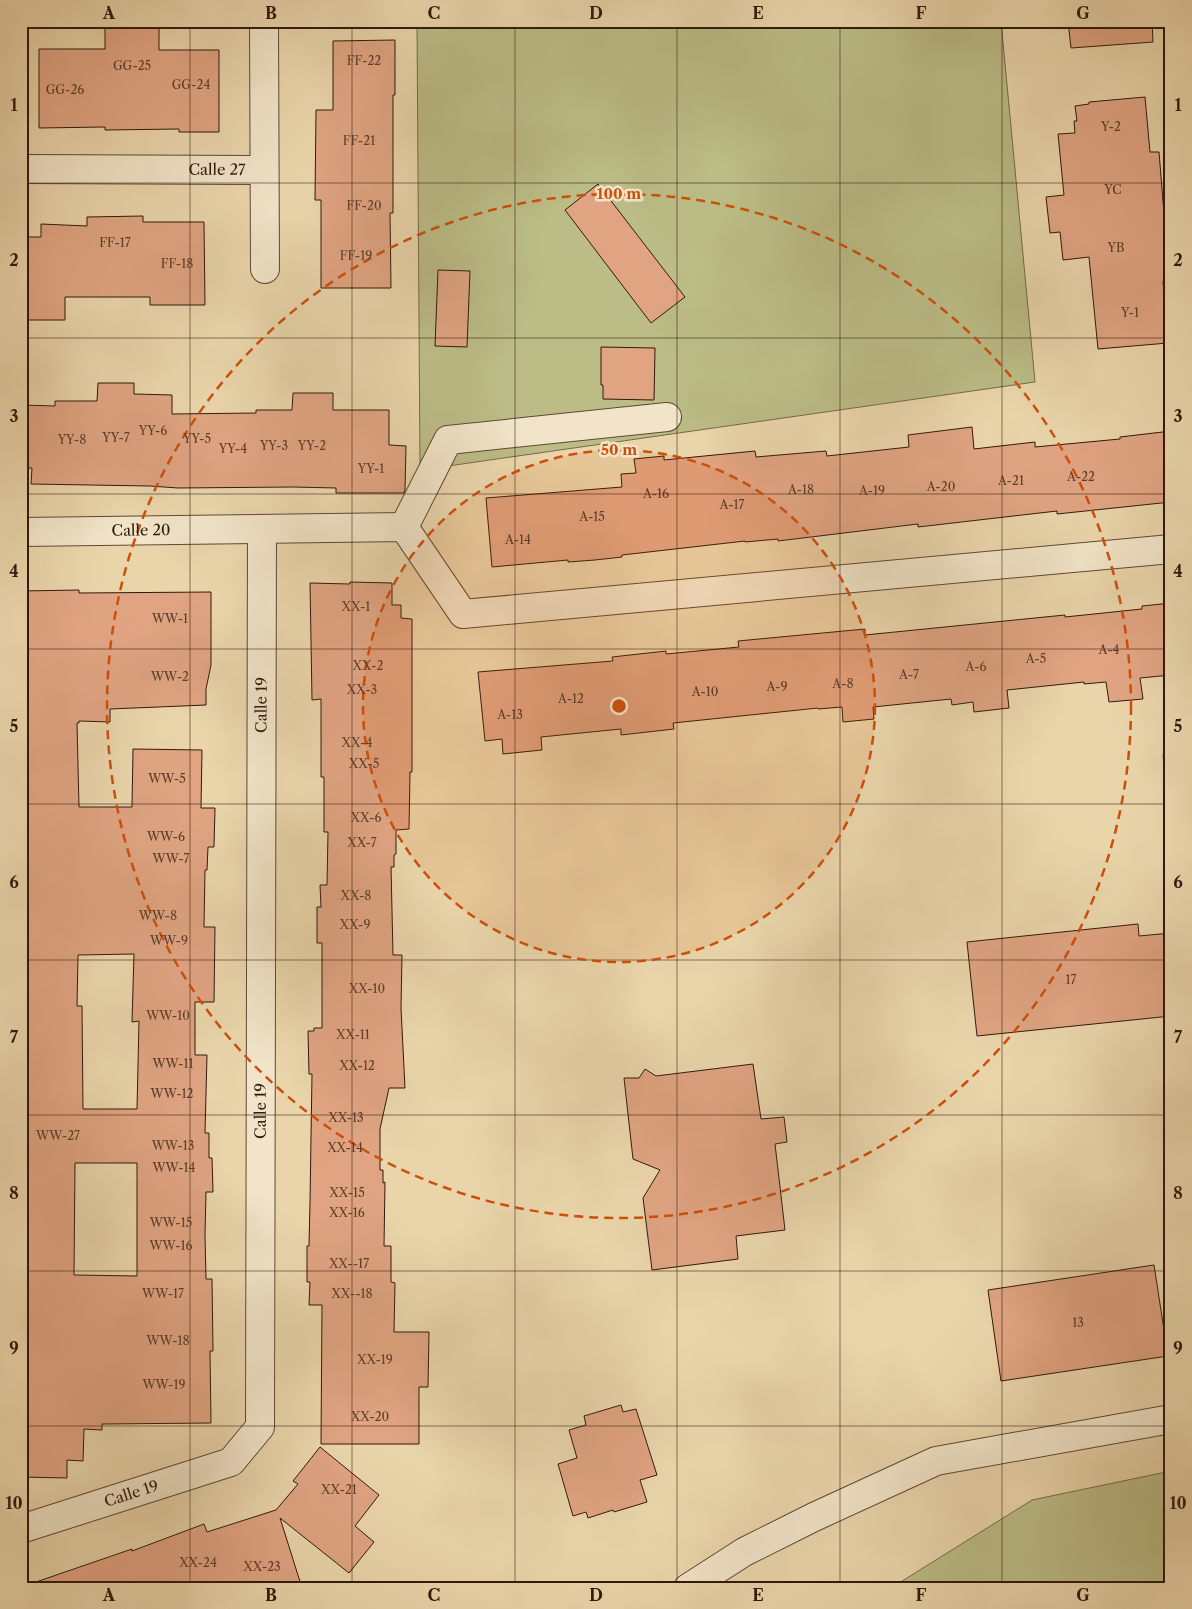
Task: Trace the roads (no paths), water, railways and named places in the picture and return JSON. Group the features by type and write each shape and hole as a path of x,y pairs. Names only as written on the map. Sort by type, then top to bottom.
{"street":[{"name":"Calle 27","path":"21,169 264,170 264,21"},
{"path":"264,170 266,268"},
{"path":"667,417 448,440 404,527 463,614 1171,549"},
{"name":"Calle 20","path":"21,532 404,527"},
{"name":"Calle 19","path":"21,1529 230,1462 260,1426 262,530"},
{"path":"688,1588 744,1552 814,1517 936,1461 1171,1419"}]}
